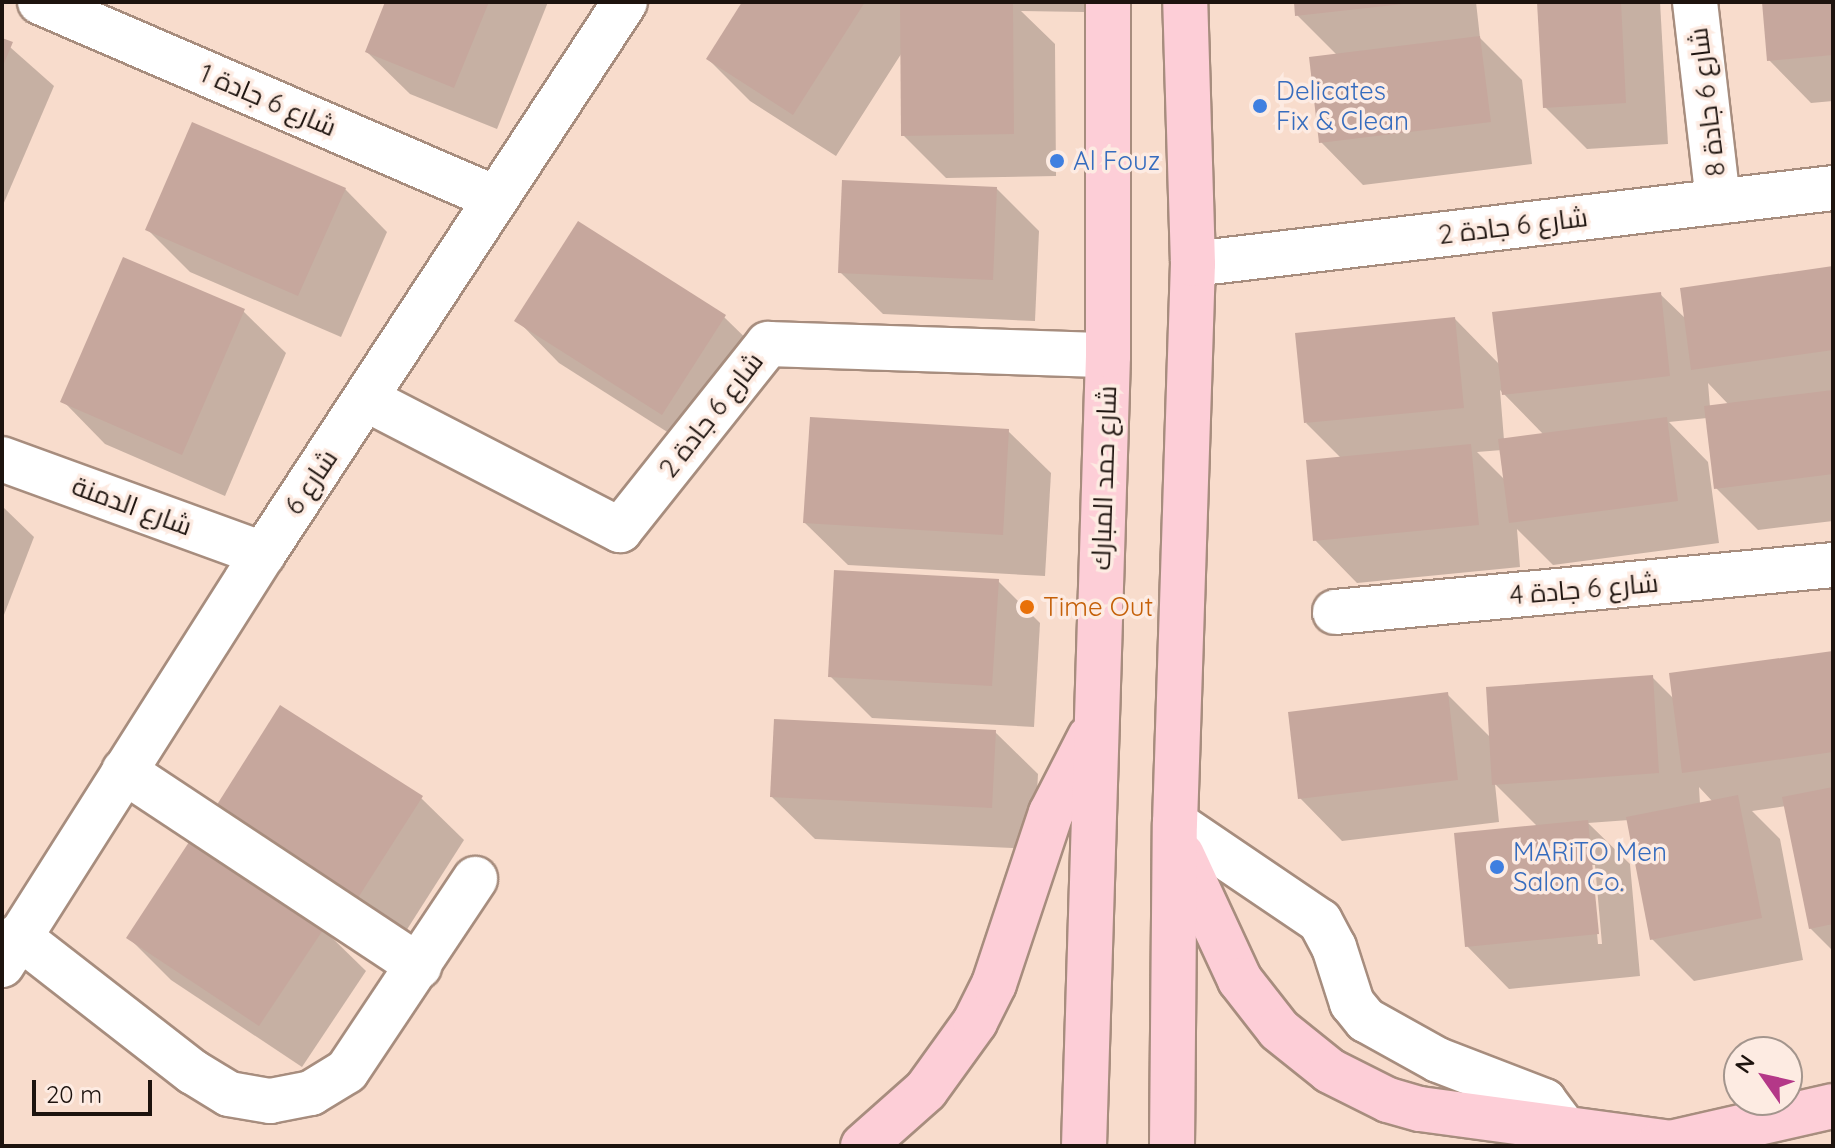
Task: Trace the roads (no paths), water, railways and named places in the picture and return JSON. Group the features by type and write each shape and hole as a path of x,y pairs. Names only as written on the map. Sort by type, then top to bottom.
{"main road":[{"name":"شارع حمد المبارك","path":"1084,1146 1108,355 1108,2"},
{"path":"1172,1146 1175,832 1193,264 1185,2"},
{"path":"863,1146 926,1090 975,1022 994,984 1051,813 1095,728"},
{"path":"1175,832 1240,980 1279,1030 1312,1058 1358,1087 1420,1109 1562,1125 1663,1145 1833,1106"}],"street":[{"name":"شارع 6 جادة 1","path":"40,2 103,14 496,198"},
{"name":"شارع 6","path":"10,950 263,554 625,2"},
{"name":"شارع 6 جادة 8","path":"1695,2 1718,202"},
{"name":"شارع 6 جادة 2","path":"1193,264 1833,188"},
{"name":"شارع 6 جادة 2","path":"366,399 620,530 768,344 1108,355"},
{"name":"شارع الدمنة","path":"2,459 263,554"},
{"name":"شارع 6 جادة 4","path":"1335,612 1833,565"},
{"path":"124,771 419,966"},
{"path":"1175,832 1320,921 1334,947 1352,1003 1366,1020 1438,1060 1544,1101 1562,1125"},
{"path":"10,950 229,1094 270,1101 311,1093 347,1071 475,879"}],"place":[{"name":"Delicates Fix & Clean","path":"1260,106"},
{"name":"Al Fouz","path":"1057,161"},
{"name":"Time Out","path":"1027,607"},
{"name":"MARiTO Men Salon Co.","path":"1497,867"}]}
